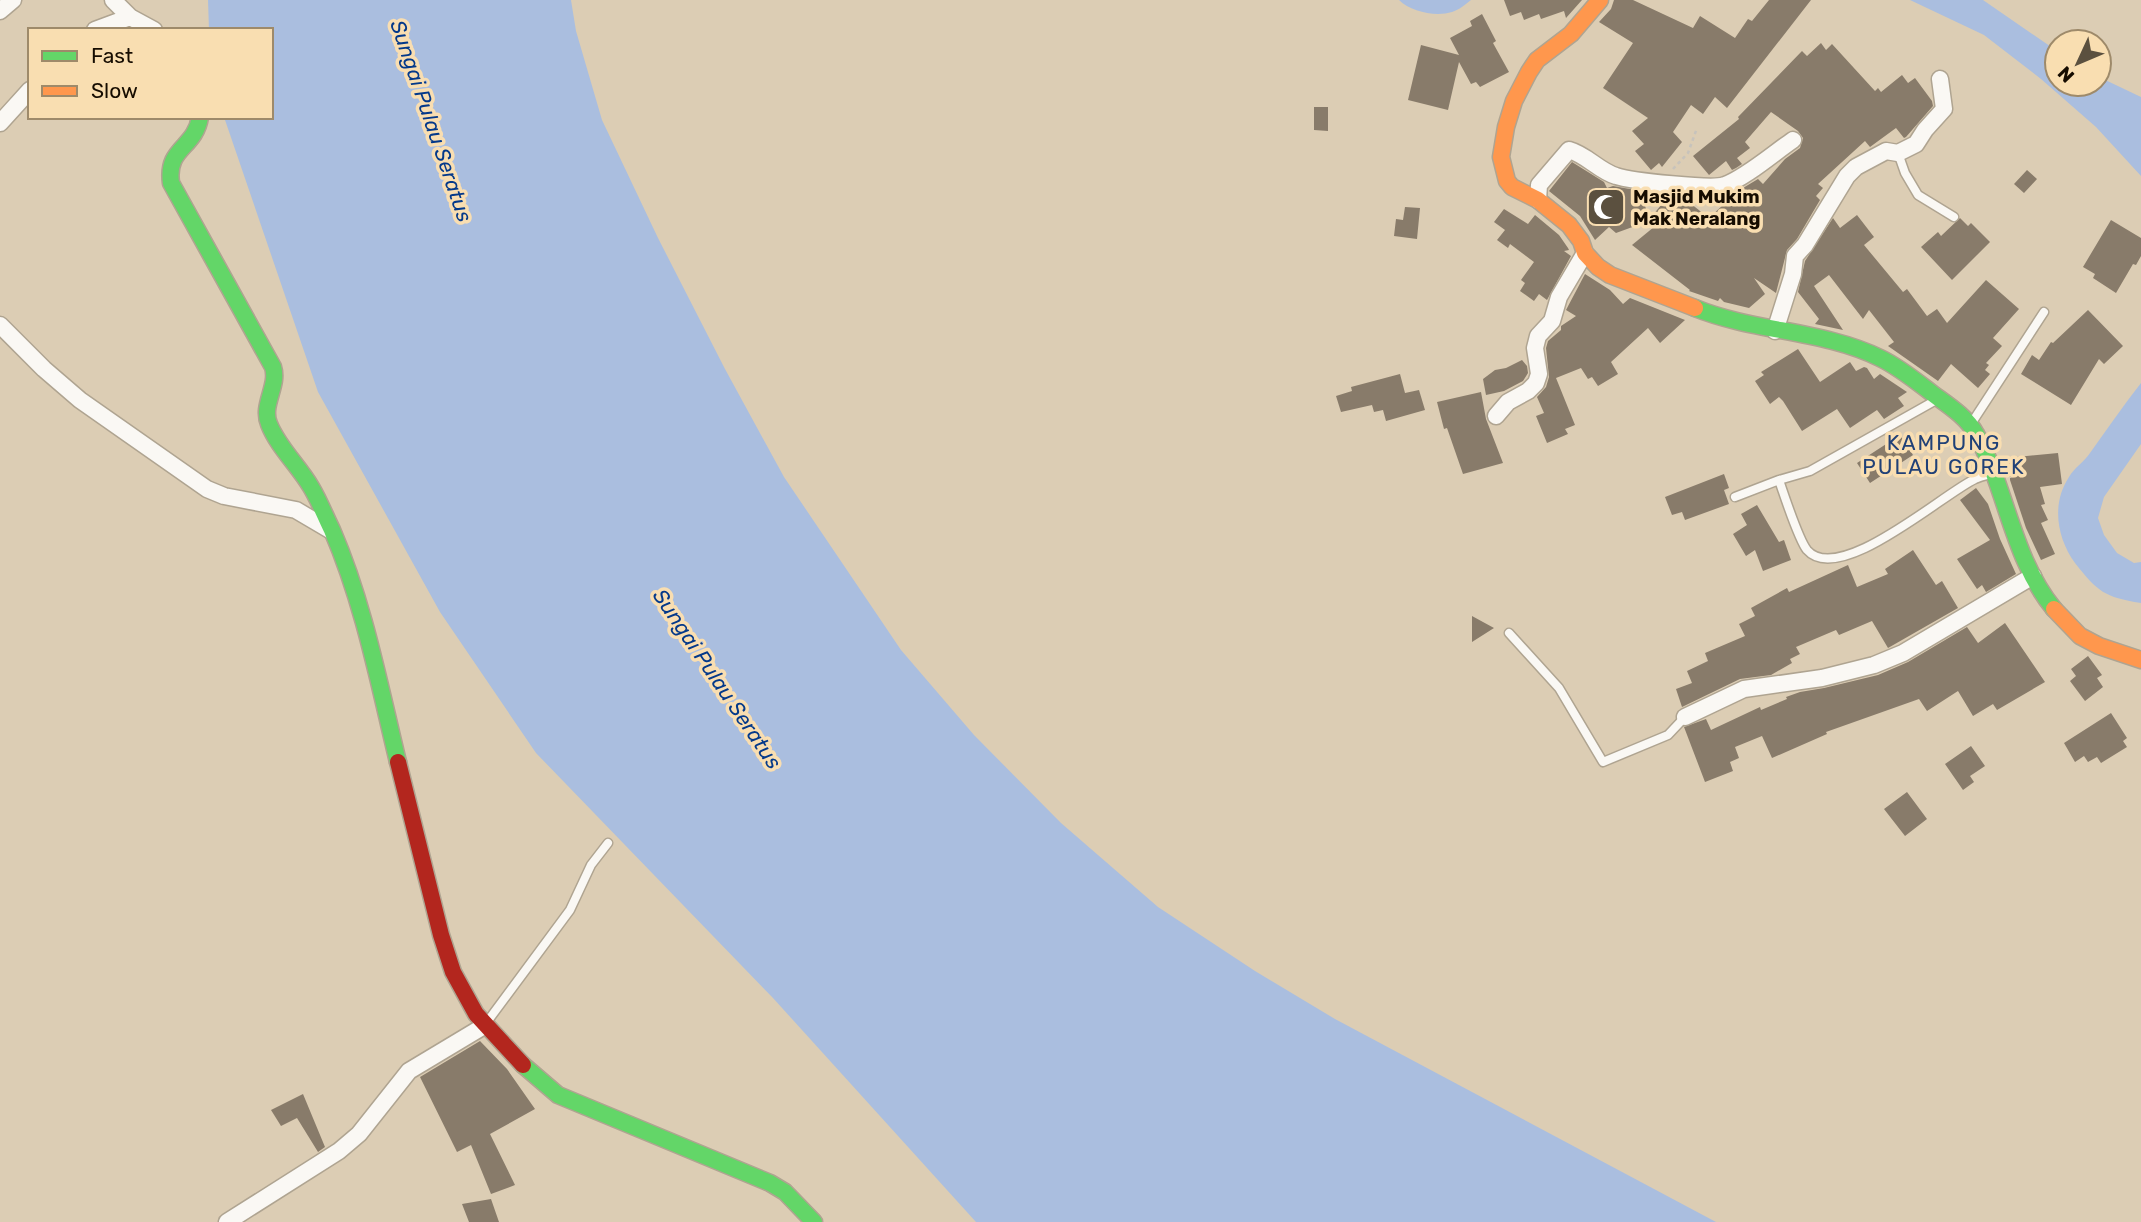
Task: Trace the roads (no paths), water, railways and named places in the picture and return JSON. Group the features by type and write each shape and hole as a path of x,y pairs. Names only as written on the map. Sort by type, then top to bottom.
{"street":[{"path":"0,11 13,0"},
{"path":"113,0 130,17 150,28"},
{"path":"1600,0 1572,34 1552,47 1533,66 1522,83 1506,127 1500,157 1507,181 1520,192 1538,200 1569,225 1598,267 1627,283 1701,311 1775,331 1852,347 1880,358 1939,399 1970,425 1983,447 2013,533 2050,606 2080,636 2099,646 2141,660"},
{"path":"100,28 130,17"},
{"path":"1775,331 1793,274 1795,256 1805,245 1847,176 1856,167 1885,151 1898,153 1916,145 1925,130 1944,109 1940,79"},
{"path":"0,124 28,92"},
{"path":"200,119 196,135 177,151 170,161 171,183 274,370 275,378 267,410 269,425 311,487 332,531 359,601 447,958 460,992 484,1026 540,1082 558,1094 770,1183 785,1192 814,1222"},
{"path":"1538,200 1539,185 1569,150 1579,153 1613,176 1707,187 1725,185 1793,141"},
{"path":"1496,415 1508,402 1528,391 1536,383 1539,374 1535,348 1538,336 1552,321 1559,297 1586,253"},
{"path":"0,325 80,400 207,489 224,496 296,510 332,531"},
{"path":"1685,717 1744,689 1822,678 1887,660 2033,576"},
{"path":"227,1222 339,1151 359,1134 408,1071 484,1026"}],"lane":[{"path":"1898,153 1905,173 1918,195 1954,217"},
{"path":"1970,425 2044,312"},
{"path":"1735,497 1810,471 1939,399"},
{"path":"1779,480 1806,549 1816,557 1829,558 1871,547 1976,478 2017,470"},
{"path":"1509,634 1559,688 1603,762 1668,735 1685,717"},
{"path":"484,1026 570,910 591,866 608,843"}],"water":[{"name":"Sungai Pulau Seratus","path":"208,0 571,0 576,31 602,120 658,238 784,477 901,650 974,735 1061,823 1158,907 1255,971 1335,1019 1716,1222 976,1222 773,998 536,753 440,612 318,392 225,119 273,119 273,28 209,28"},
{"path":"1399,0 1471,0 1455,11 1439,14 1417,10"},
{"path":"1910,0 1983,0 2043,41 2043,81 1984,35"},
{"path":"2113,84 2141,97 2141,176 2096,127 2063,98 2113,98"},
{"path":"2141,383 2141,444 2104,497 2098,518 2104,535 2117,553 2134,563 2141,562 2141,603 2103,592 2090,581 2075,563 2064,543 2058,509 2063,487 2071,474 2088,456"}],"place":[{"name":"Masjid Mukim Mak Neralang","path":"1606,207"}],"district":[{"name":"KAMPUNG PULAU GOREK","path":"1944,455"}]}
